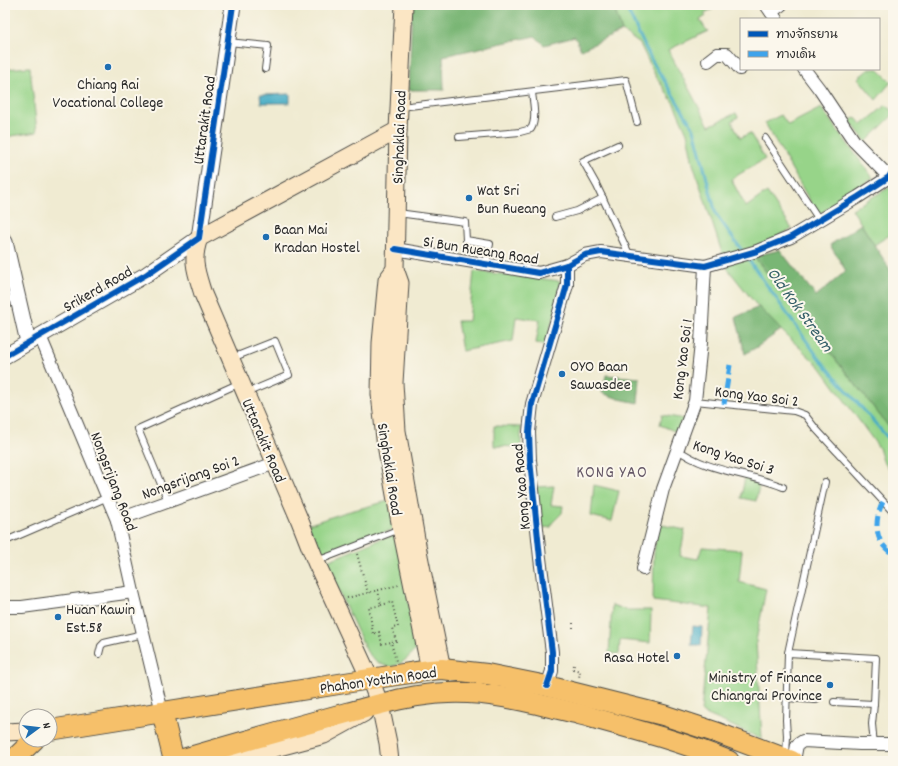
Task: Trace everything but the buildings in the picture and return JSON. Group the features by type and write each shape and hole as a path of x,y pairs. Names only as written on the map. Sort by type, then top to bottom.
{"main road":[{"name":"Singhaklai Road","path":"404,5 398,130 395,249 395,269 400,283 394,383 397,431 418,549 436,669"},
{"name":"Srikerd Road","path":"199,238 398,130"},
{"name":"Uttarakit Road","path":"199,238 194,255 198,280 203,294 316,562 370,678 380,705 390,761"},
{"name":"Singhaklai Road","path":"395,269 387,280 381,343 380,394 385,439 401,528 412,581 436,669"},
{"name":"Phahon Yothin Road","path":"58,729 370,678 436,669 487,674 547,686 663,715 718,732 790,760"},
{"path":"436,669 441,693"},
{"name":"Phahon Yothin Road","path":"175,761 380,705 441,693 480,694 545,706 650,733 729,761"},
{"path":"232,761 264,754 324,735 380,705"},
{"path":"162,712 175,761"},
{"path":"5,732 18,731"},
{"path":"12,761 26,748"}],"street":[{"name":"Uttarakit Road","path":"199,238 233,5"},
{"path":"708,61 717,54 727,54 740,69"},
{"path":"808,70 854,141 892,176"},
{"name":"Si Bun Rueang Road","path":"395,249 539,273 567,265 585,255 601,252 705,266 757,251 790,236 820,221 892,176"},
{"name":"Srikerd Road","path":"5,356 147,274 199,238"},
{"path":"5,242 11,299 34,339"},
{"name":"Kong Yao Road","path":"547,686 552,671 552,652 540,558 530,460 529,432 532,404 567,285 567,265"},
{"name":"Kong Yao Soi 1","path":"643,569 663,489 694,401 701,343 705,266"},
{"name":"Nongsrijang Road","path":"34,339 117,520 132,592 162,712"},
{"name":"Nongsrijang Soi 2","path":"117,520 275,463"},
{"path":"5,607 22,607 132,592"},
{"path":"790,760 797,745 803,741 874,745 893,744"}],"lane":[{"path":"228,42 268,46 265,70"},
{"path":"399,108 626,80 637,122"},
{"path":"459,137 520,132 531,129 534,118 532,92"},
{"path":"765,138 782,161 820,221"},
{"path":"618,145 583,161 603,198 630,256"},
{"path":"555,217 577,211 603,198"},
{"path":"396,213 465,222 466,240 490,244 486,264"},
{"path":"168,501 138,429 242,388 289,375 275,341 230,359"},
{"name":"Kong Yao Soi 2","path":"694,401 794,411 805,415 816,429 893,512"},
{"name":"Kong Yao Soi 3","path":"677,449 683,454 721,469 746,475 783,487"},
{"path":"790,760 787,736 786,698 788,653 825,482"},
{"path":"8,540 108,498"},
{"path":"316,562 401,528"},
{"path":"99,654 101,646 104,643 143,634"},
{"path":"788,653 876,658 872,724 874,745"},
{"path":"786,698 816,700"},
{"path":"834,702 874,704"}],"path":[{"path":"356,549 368,593"},
{"path":"334,601 412,581"},
{"path":"378,590 381,605"},
{"path":"392,602 398,627 392,628 396,641 382,644 379,632 373,634 369,608 381,605 392,602"},
{"path":"572,628 573,623"},
{"path":"391,642 397,666"},
{"path":"574,665 573,669 580,671 579,674"}],"green space":[{"path":"412,5 613,5 622,31 581,50 575,37 544,45 535,36 443,56 444,90 409,90"},
{"path":"613,5 711,5 713,9 704,13 706,16 700,20 708,31 668,50 709,126 736,113 738,117 732,121 740,138 750,133 765,159 731,179 746,207 767,192 792,229 751,250 751,253 893,432 893,474 883,461 879,448 821,368 762,312 727,268 693,164 687,133 674,104 655,75 640,44 622,31"},
{"path":"30,67 37,132 5,137 5,69"},
{"path":"868,70 879,70 891,82 876,100 858,78"},
{"path":"886,105 893,111 893,115 866,142 850,121 855,117 862,125"},
{"path":"821,108 873,178 818,215 765,123 781,115 788,125"},
{"path":"890,187 893,189 893,233 874,245 852,209"},
{"path":"861,224 893,274 893,432 754,256 780,250 816,296 846,271 830,245"},
{"path":"474,271 561,281 556,310 545,345 536,343 540,320 516,317 513,341 462,351 457,321 469,321"},
{"path":"759,307 781,330 745,354 736,317"},
{"path":"606,375 640,378 638,403 619,399 602,393"},
{"path":"662,415 685,419 679,433 660,425"},
{"path":"494,426 521,427 521,447 494,446"},
{"path":"745,477 760,480 756,501 741,498"},
{"path":"594,485 619,491 612,521 591,516"},
{"path":"554,486 551,505 563,506 562,513 552,523 551,527 541,528 535,487"},
{"path":"392,500 397,528 319,556 307,525 343,513"},
{"path":"658,524 685,530 680,556 698,559 702,547 742,550 739,582 766,589 756,641 762,739 701,712 711,608 653,601 654,552"},
{"path":"398,532 416,649 410,656 398,665 386,666 380,664 367,652 325,562"},
{"path":"612,605 626,610 651,610 650,643 620,640 619,654 609,653"}],"water":[{"path":"290,94 290,103 261,103 260,95"},
{"path":"693,626 702,627 701,645 691,645"}],"waterway":[{"name":"Old Kok Stream","path":"625,5 651,59 694,129 716,214 743,252"},
{"name":"Old Kok Stream","path":"746,256 818,357 893,444"}],"marked path":[{"path":"724,404 730,365"},
{"path":"883,502 879,513 877,530 883,545 893,554"}],"cycle path":[{"path":"5,356 147,274 199,238 233,5"},
{"path":"395,249 539,273 567,265 585,255 601,252 705,266 757,251 791,237 889,177 893,171"},
{"path":"547,686 552,671 552,652 540,558 530,460 529,432 532,404 567,285 567,265"}],"place":[{"name":"Chiang Rai Vocational College","path":"108,67"},
{"name":"Wat Sri Bun Rueang","path":"469,198"},
{"name":"Baan Mai Kradan Hostel","path":"266,237"},
{"name":"OYO Baan Sawasdee","path":"562,374"},
{"name":"Huan Kawin Est.58","path":"58,617"},
{"name":"Rasa Hotel","path":"677,656"},
{"name":"Ministry of Finance Chiangrai Province","path":"830,685"}],"district":[{"name":"KONG YAO","path":"612,471"}]}
